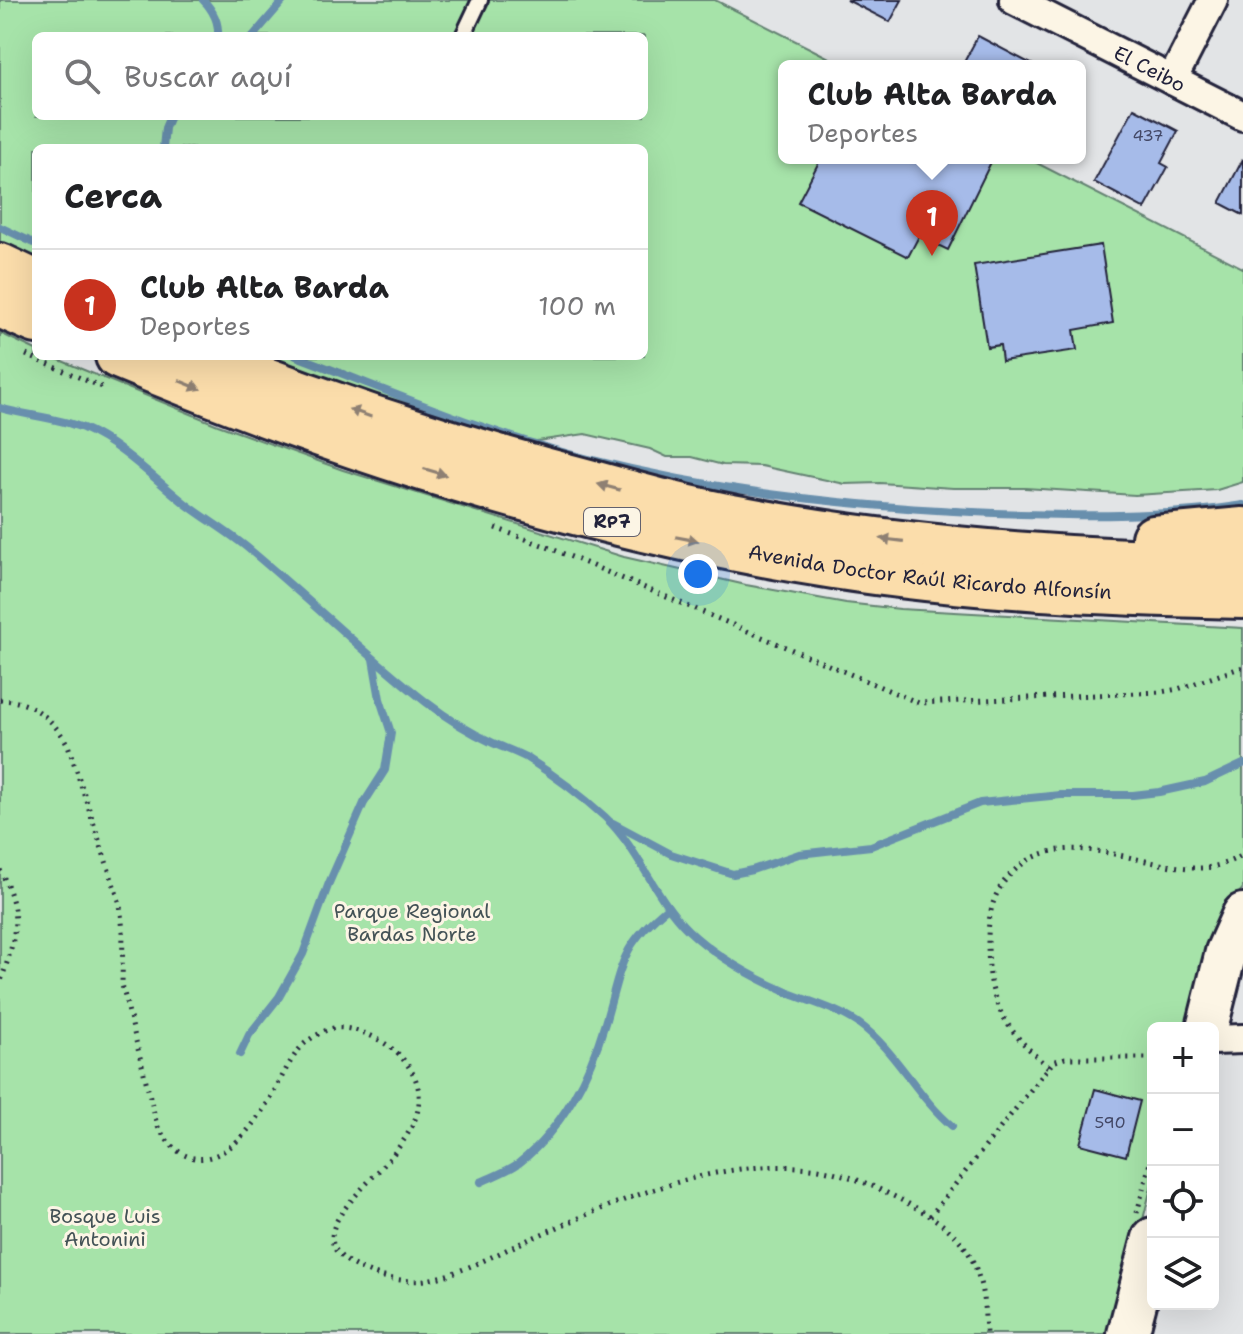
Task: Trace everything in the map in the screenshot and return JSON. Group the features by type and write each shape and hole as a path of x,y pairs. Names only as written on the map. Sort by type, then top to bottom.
{"highway":[{"path":"0,266 32,281"},
{"path":"0,305 29,337"},
{"name":"Avenida Doctor Raúl Ricardo Alfonsín","path":"214,360 421,434 642,497 770,524 1089,560 1243,564"},
{"name":"Avenida Doctor Raúl Ricardo Alfonsín","path":"111,372 225,399 378,454 473,484 633,527 833,566 986,584 1128,594 1243,596"},
{"path":"969,548 1144,539 1243,530"},
{"path":"1128,594 1243,613"}],"main road":[{"path":"1208,1022 1226,952 1243,914"},
{"path":"1128,1334 1147,1261"}],"street":[{"path":"1172,80 1213,0"},
{"name":"El Ceibo","path":"1022,2 1243,116"},
{"path":"1219,1040 1243,1039"}],"lane":[{"path":"465,32 480,0"}],"path":[{"path":"83,360 111,372"},
{"path":"483,524 545,546 919,703 1161,692 1243,667"},
{"path":"0,700 37,709 60,731 68,745 120,904 122,985 151,1107 160,1132 186,1158 209,1158 240,1138 268,1102 306,1042 334,1028 355,1030 394,1050 416,1079 418,1096 418,1112 410,1132 392,1157 345,1206 332,1229 332,1242 338,1254 360,1269 403,1280 430,1280 467,1268 649,1189 752,1169 789,1166 821,1169 857,1179 946,1226 963,1243 975,1264 983,1287 986,1334"},
{"path":"1048,1067 1011,1032 999,1011 991,984 989,916 996,893 1011,873 1033,858 1067,849 1203,868 1243,855"},
{"path":"0,870 17,914 12,948 0,984"},
{"path":"930,1216 1048,1067 1065,1058 1147,1058"}],"green space":[{"path":"0,0 715,0 833,60 778,60 778,164 1039,164 1243,268 1243,482 1217,490 1135,495 1025,488 845,484 761,466 723,465 692,457 667,457 650,449 585,434 537,441 509,439 418,411 275,360 648,360 648,144 32,144 32,260 0,244"},
{"name":"Parque Regional Bardas Norte","path":"0,333 32,348 32,360 60,360 218,425 343,470 624,557 746,585 846,603 900,609 1243,628 1243,888 1232,902 1193,1022 1147,1022 1147,1204 1114,1334 0,1334"}],"building":[{"path":"847,0 902,0 890,22"},
{"path":"978,36 1024,60 965,60"},
{"path":"1134,108 1178,131 1161,163 1168,167 1145,209 1094,182"},
{"path":"1243,159 1243,215 1220,203"},
{"path":"818,164 990,164 948,250 919,236 908,257 798,202"},
{"path":"1101,245 1113,323 1074,330 1077,350 1002,361 1000,345 987,347 974,265"},
{"path":"1095,1089 1140,1101 1126,1156 1080,1144"}],"waterway":[{"path":"203,0 215,16 218,32"},
{"path":"256,32 284,0"},
{"path":"163,144 168,120"},
{"path":"0,227 32,242"},
{"path":"306,360 440,412 551,449 639,471 739,489 892,507 1026,514 1150,514 1243,505"},
{"path":"0,408 73,424 111,443 186,504 250,550 426,702 475,734 527,758 567,786 617,830 665,903 699,940 723,958 764,981 858,1023 883,1046 952,1126"},
{"path":"240,1054 249,1035 279,997 303,954 329,883 364,803 385,770 391,733 380,699 373,659"},
{"path":"613,823 671,854 733,874 799,854 871,846 980,803 1061,795 1159,792 1205,782 1243,764"},
{"path":"481,1182 519,1163 561,1117 591,1062 624,959 640,934 668,907"}],"place":[{"name":"Club Alta Barda","path":"932,256"}],"park label":[{"name":"Bosque Luis Antonini","path":"105,1228"}]}
